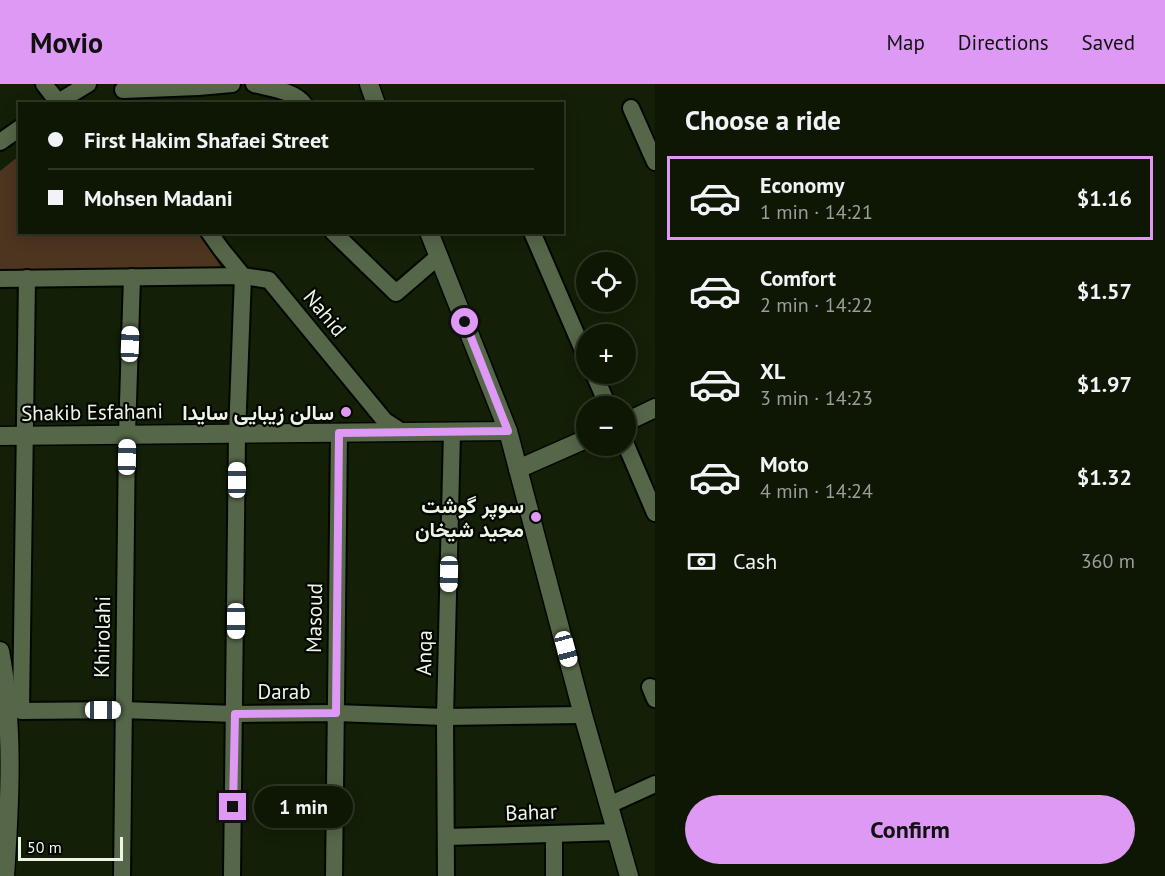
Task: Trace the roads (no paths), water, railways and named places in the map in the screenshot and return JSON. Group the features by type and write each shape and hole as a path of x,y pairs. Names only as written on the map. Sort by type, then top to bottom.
{"street":[{"path":"44,84 55,102"},
{"path":"58,102 88,84"},
{"path":"124,92 232,84"},
{"path":"369,84 375,102"},
{"path":"266,90 284,92 303,102"},
{"path":"631,108 655,162"},
{"path":"0,142 18,129"},
{"path":"210,234 243,276 237,434 232,876"},
{"path":"335,234 396,293 438,256"},
{"path":"430,234 508,431 583,715 629,876"},
{"path":"533,234 576,334"},
{"name":"Nahid","path":"0,279 243,276 269,280 386,421 402,432"},
{"name":"Khirolahi","path":"122,876 127,434 132,277"},
{"path":"25,436 27,278"},
{"path":"636,417 655,408"},
{"name":"Shakib Esfahani","path":"0,436 508,431"},
{"name":"Anqa","path":"446,876 445,717 452,432"},
{"name":"Masoud","path":"334,876 339,433"},
{"name":"Darab","path":"25,436 21,711 336,713 445,717 583,715"},
{"path":"518,469 576,443"},
{"path":"630,456 655,513"},
{"path":"0,651 8,714 10,770 5,876"},
{"path":"609,805 655,784"},
{"name":"Bahar","path":"446,837 617,832"},
{"path":"554,834 554,876"}],"place":[{"name":"سالن زیبایی سایدا","path":"346,412"},
{"name":"سوپر گوشت مجید شیخان","path":"536,517"}]}
